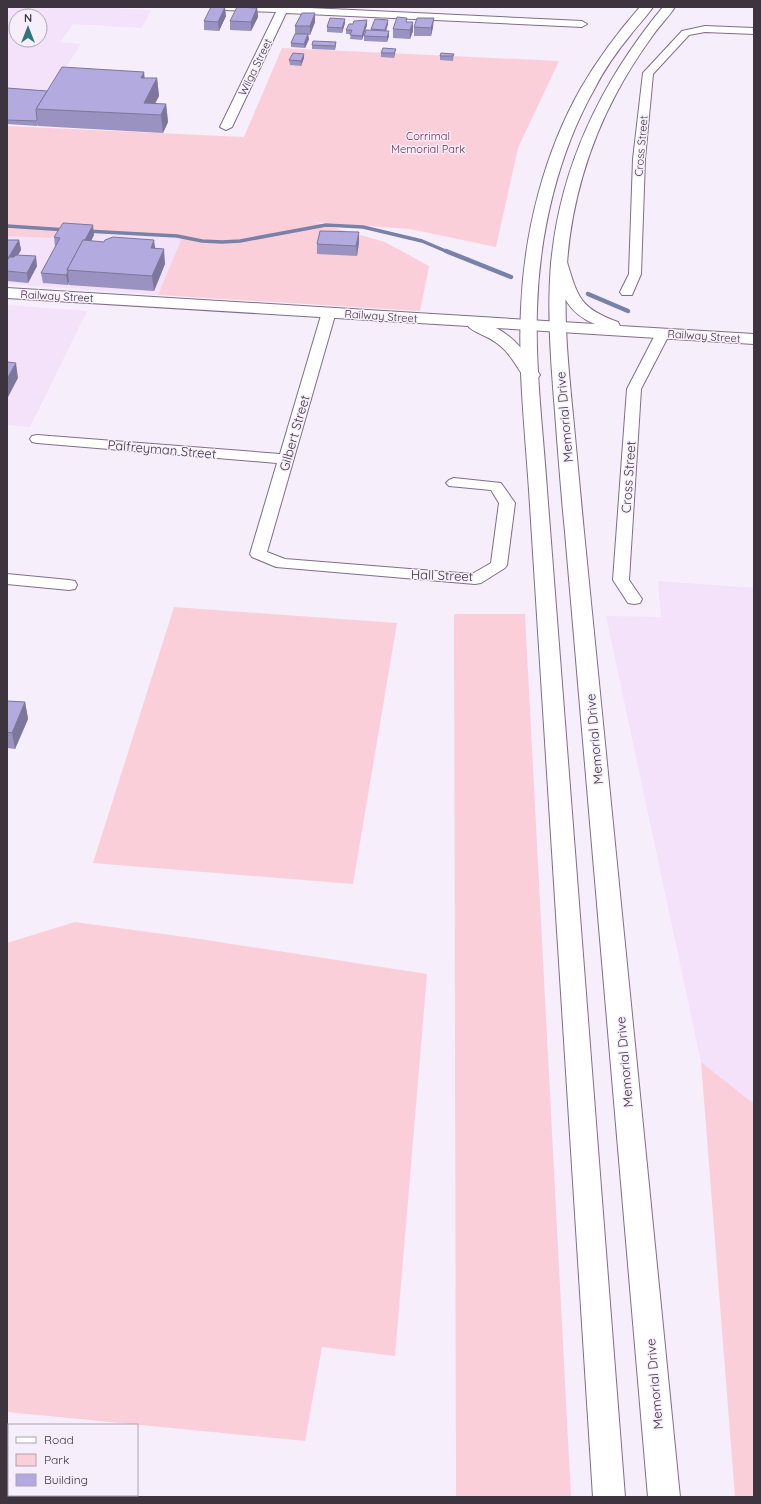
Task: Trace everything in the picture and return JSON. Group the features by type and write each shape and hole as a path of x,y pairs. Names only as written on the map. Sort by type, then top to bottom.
{"main road":[{"path":"609,1497 528,325 531,272 544,202 555,164 570,126 598,70 647,7"},
{"name":"Memorial Drive","path":"664,1497 557,327 559,262 571,195 579,164 605,99 620,73 650,30 669,7"},
{"path":"559,262 569,294 574,303 582,312 594,319 631,331"},
{"name":"Railway Street","path":"7,292 754,339"},
{"path":"449,320 480,327 499,336 519,354 531,375"}],"street":[{"path":"224,7 422,11 582,24"},
{"name":"Wilga Street","path":"226,127 253,74 283,8"},
{"name":"Cross Street","path":"626,292 635,274 639,159 648,73 686,32 705,29 754,31"},
{"name":"Gilbert Street","path":"258,554 287,460 329,312"},
{"name":"Cross Street","path":"634,599 621,580 634,389 662,333"},
{"name":"Palfreyman Street","path":"37,439 287,460"},
{"name":"Hall Street","path":"258,554 282,564 475,579 499,565 507,503 496,486 454,483"},
{"path":"7,579 69,585"}],"shaded area":[{"path":"7,7 93,7 151,10 142,28 73,24 60,42 81,44 56,82 54,95 7,92"},
{"path":"63,230 183,235 158,295 7,284 7,236 50,238"},
{"path":"7,305 87,311 30,427 7,425"},
{"path":"658,581 754,588 754,1104 701,1062 606,616 661,617"}],"green space":[{"name":"Corrimal Memorial Park","path":"282,48 559,61 518,148 496,247 410,229 314,222 385,242 429,266 420,311 158,295 183,235 63,230 50,238 7,236 7,126 244,137"},
{"path":"174,607 397,623 353,884 93,863"},
{"path":"454,614 525,614 571,1497 456,1497"},
{"path":"75,922 200,939 427,974 395,1356 322,1347 305,1441 7,1412 7,943"},
{"path":"701,1062 754,1104 754,1497 735,1497"}],"building":[{"path":"211,7 225,7 218,22 204,21"},
{"path":"237,7 257,8 251,22 230,21"},
{"path":"302,13 315,13 310,26 295,26"},
{"path":"397,17 407,18 406,22 413,22 410,30 393,29"},
{"path":"330,18 345,19 342,28 327,27"},
{"path":"417,18 434,18 431,28 414,27"},
{"path":"375,19 388,20 385,30 371,29"},
{"path":"367,20 362,36 350,35 352,30 346,30 349,24 353,24 354,21"},
{"path":"366,30 389,31 387,37 364,36"},
{"path":"295,34 308,34 304,44 291,43"},
{"path":"313,41 336,42 335,46 312,45"},
{"path":"383,48 396,49 394,53 381,53"},
{"path":"293,53 304,54 301,61 289,60"},
{"path":"441,53 454,54 453,56 440,56"},
{"path":"62,67 144,72 141,78 157,78 144,103 166,104 161,115 36,109"},
{"path":"7,88 47,91 36,109 36,121 7,120"},
{"path":"63,223 93,225 85,240 83,240 67,270 68,272 66,275 41,273 60,238 54,237"},
{"path":"320,231 359,232 356,246 317,244"},
{"path":"113,237 154,240 151,248 164,249 152,276 67,270 83,240 104,242 105,240"},
{"path":"7,240 19,240 7,260"},
{"path":"16,255 36,256 27,273 7,271 7,261 9,257 14,257"},
{"path":"7,362 16,363 7,379"},
{"path":"7,701 25,702 12,733 7,732"}],"waterway":[{"path":"86,231 177,236 202,241 222,242 240,241 326,225 363,227 422,241 448,252"},
{"path":"7,226 67,230"},
{"path":"446,251 511,277"},
{"path":"588,294 628,311"}]}
